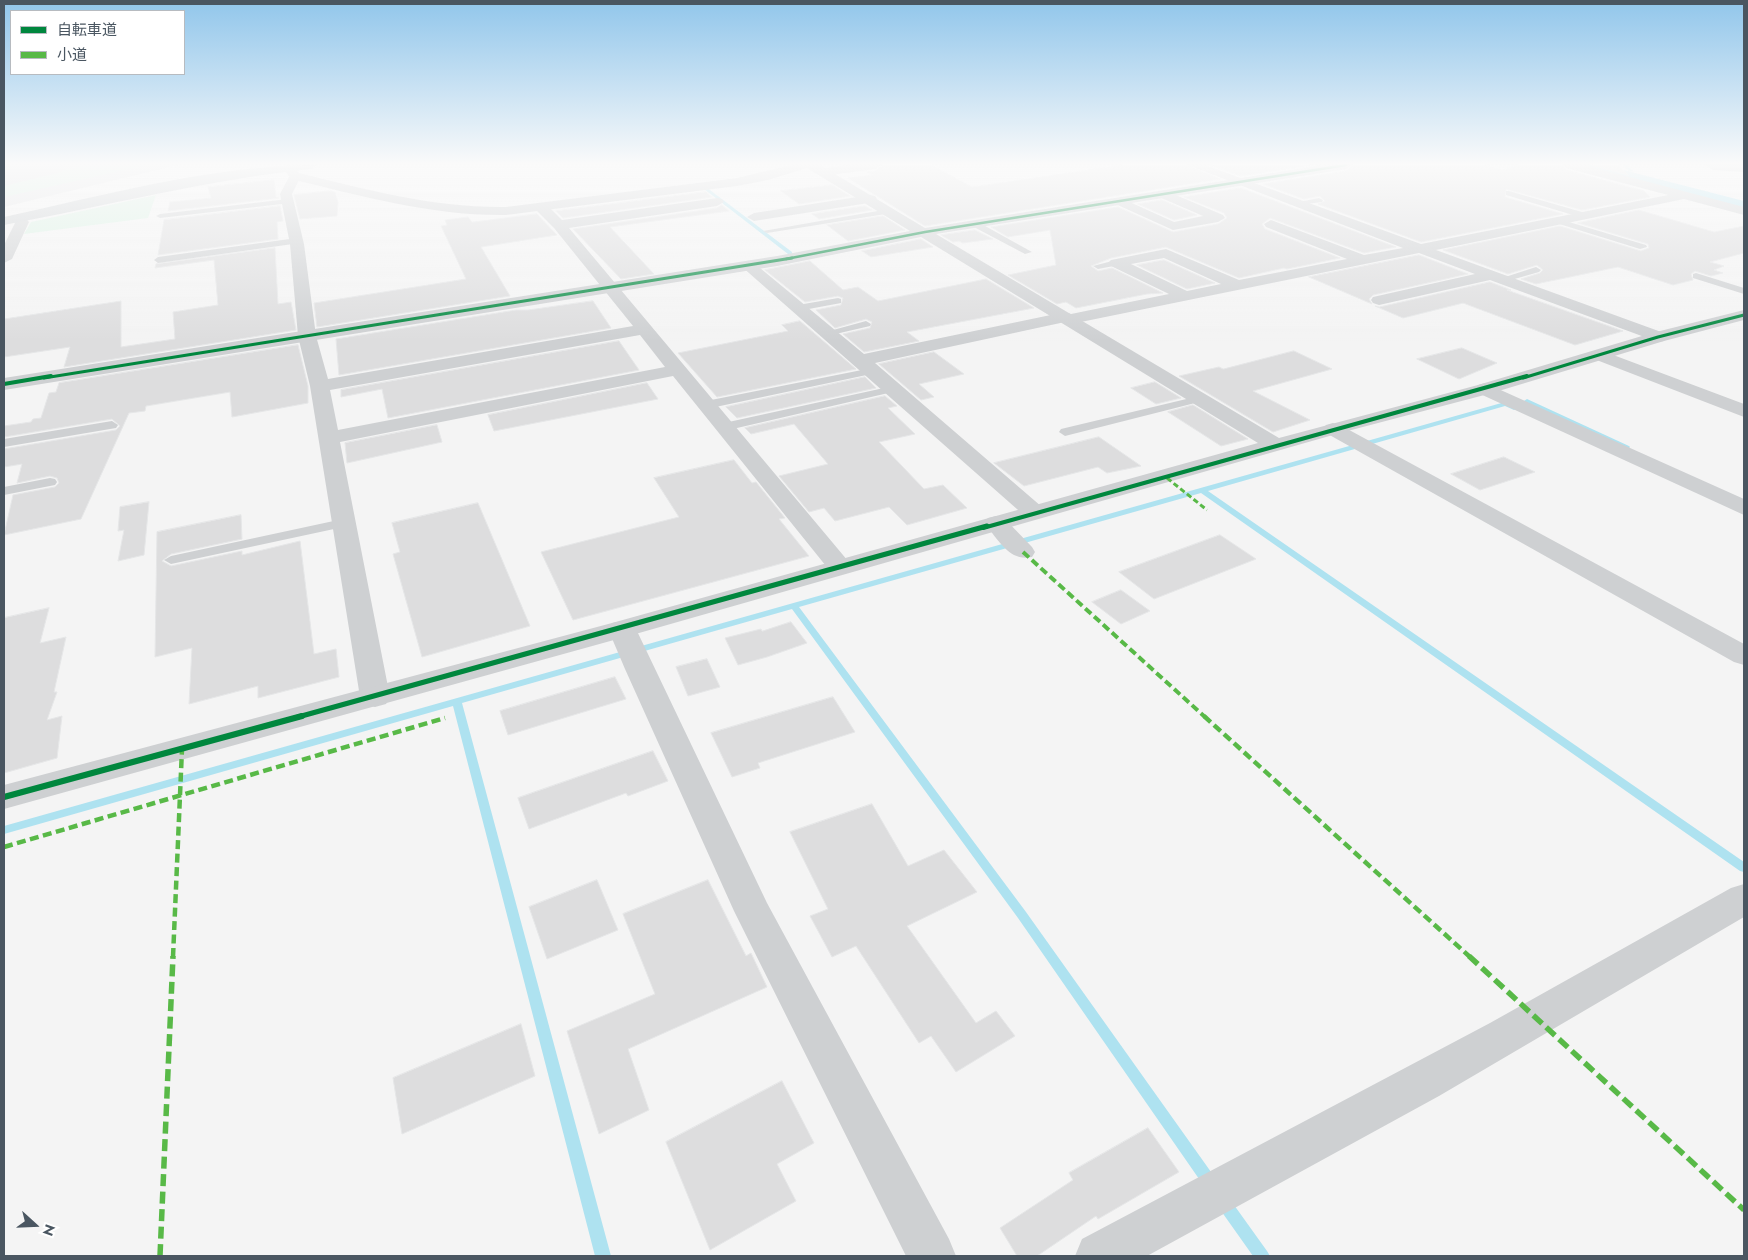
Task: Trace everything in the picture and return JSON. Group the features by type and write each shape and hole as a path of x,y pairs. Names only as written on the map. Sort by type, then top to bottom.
{"street":[{"path":"4,259 21,224"},
{"path":"293,224 297,241 308,336 320,386 375,697"},
{"path":"559,225 567,224"},
{"path":"912,224 1276,445"},
{"path":"4,384 749,266 974,224"},
{"path":"1168,224 1173,226 1185,224"},
{"path":"1271,224 1363,260"},
{"path":"1355,224 1658,337"},
{"path":"865,366 1068,318 1546,224"},
{"path":"559,225 839,566"},
{"path":"1116,263 1166,253 1236,285"},
{"path":"1116,263 1185,296"},
{"path":"749,266 894,389 1034,512"},
{"path":"1379,300 1499,277"},
{"path":"4,797 375,697 631,649 839,566 1333,429 1485,390 1658,337 1744,314"},
{"path":"320,386 643,329"},
{"path":"1600,355 1744,410"},
{"path":"328,438 677,370"},
{"path":"1485,390 1744,508"},
{"path":"1333,429 1744,656"},
{"path":"996,523 1023,552"},
{"path":"631,649 752,911 932,1256"},
{"path":"1099,1256 1258,1172 1658,950 1744,899"}],"lane":[{"path":"767,231 809,224"},
{"path":"974,224 1028,252"},
{"path":"1568,224 1642,247"},
{"path":"158,260 297,241"},
{"path":"1098,266 1116,263"},
{"path":"1499,277 1536,270"},
{"path":"1696,276 1744,292"},
{"path":"798,308 838,301"},
{"path":"827,333 866,324"},
{"path":"706,405 865,366"},
{"path":"724,427 894,389"},
{"path":"1065,432 1199,398"},
{"path":"4,443 112,424"},
{"path":"4,491 50,482"},
{"path":"171,560 343,523"}],"green space":[{"path":"30,224 103,224 24,234"}],"building":[{"path":"163,224 277,224 278,239 158,255"},
{"path":"546,224 557,235 481,247 510,296 317,327 314,303 466,279 441,226"},
{"path":"609,224 634,224 610,227 654,274 621,279 573,229"},
{"path":"895,224 905,230 848,241 827,225"},
{"path":"921,224 939,224 925,226"},
{"path":"1011,224 1155,224 1173,232 1218,224 1262,224 1265,229 1340,258 1239,278 1166,247 1111,258 1091,266 1098,271 1112,268 1163,293 1147,294 1076,308 1066,302 1057,304 1008,275 1056,265 1050,230 1008,237 991,227"},
{"path":"1286,224 1335,224 1396,247 1364,253"},
{"path":"1372,224 1513,224 1421,242"},
{"path":"1581,224 1686,224 1714,232 1744,226 1744,253 1710,262 1724,266 1714,270 1723,273 1711,276 1695,271 1691,274 1693,280 1673,285 1618,267 1536,284 1521,279 1540,273 1543,270 1537,265 1508,274 1443,250 1560,226 1641,251 1649,248 1648,244"},
{"path":"975,230 993,239 963,243 959,241 953,242 941,235"},
{"path":"921,239 933,247 871,257 862,251"},
{"path":"275,248 278,304 291,302 296,330 64,367 70,347 4,357 4,319 121,301 121,347 175,339 173,312 218,305 214,260 155,268 156,264"},
{"path":"1419,255 1468,274 1373,295 1369,299 1372,304 1309,277"},
{"path":"1164,260 1215,283 1187,289 1137,265"},
{"path":"810,261 843,290 858,287 878,301 986,279 1034,308 907,332 919,341 864,352 843,334 870,328 872,322 866,319 835,328 816,310 841,305 843,298 838,296 805,302 765,270"},
{"path":"1490,282 1511,290 1507,290 1623,331 1575,345 1463,303 1403,318 1375,306 1379,307"},
{"path":"593,301 611,328 339,375 336,339 516,310"},
{"path":"800,321 856,369 717,397 678,353 788,331 782,325"},
{"path":"619,341 639,370 388,418 382,389 341,397 341,390"},
{"path":"298,345 308,386 308,403 232,417 230,392 146,406 145,411 129,413 81,519 4,535 13,495 55,487 59,483 57,478 50,476 17,483 22,464 4,467 4,449 116,430 120,426 112,419 4,437 4,426 31,422 33,419 41,418 49,393 56,392 59,383"},
{"path":"1462,348 1497,363 1459,379 1417,359"},
{"path":"1294,351 1332,369 1253,391 1310,420 1273,432 1179,376 1219,367 1223,369"},
{"path":"934,352 964,374 919,384 934,397 921,400 879,364"},
{"path":"865,377 876,388 737,418 726,407"},
{"path":"1155,382 1181,398 1156,404 1131,388"},
{"path":"647,383 658,399 494,431 488,415"},
{"path":"885,396 897,406 888,408 915,434 879,442 924,489 943,485 967,508 907,525 889,507 835,521 824,508 809,512 779,476 828,464 794,424 751,434 745,428"},
{"path":"1193,405 1248,439 1221,446 1168,412"},
{"path":"437,425 442,442 347,463 345,443"},
{"path":"1099,437 1141,466 1107,473 1098,467 1024,486 994,463"},
{"path":"1504,457 1535,472 1480,490 1451,474"},
{"path":"734,460 752,483 756,482 785,518 779,519 809,556 573,620 541,552 679,517 654,478"},
{"path":"149,502 144,555 118,561 124,530 118,531 120,507"},
{"path":"478,503 530,626 422,657 393,554 400,552 392,523"},
{"path":"241,515 242,539 171,554 162,561 171,566 242,551 242,555 300,541 314,654 336,649 339,677 258,698 258,686 189,704 192,648 155,657 157,532"},
{"path":"1220,535 1256,559 1154,599 1119,572"},
{"path":"1121,590 1150,611 1121,624 1092,602"},
{"path":"49,608 40,643 66,637 54,692 57,692 47,720 62,716 57,758 4,773 4,618"},
{"path":"791,622 807,643 738,665 725,638 761,629 762,631"},
{"path":"707,659 720,687 688,696 676,667"},
{"path":"615,677 626,699 508,735 500,711"},
{"path":"833,697 855,732 758,763 760,768 732,777 711,733"},
{"path":"653,751 668,781 628,796 626,793 529,829 518,798"},
{"path":"872,804 908,866 944,850 977,892 907,926 976,1023 996,1011 1015,1036 956,1072 931,1036 919,1043 856,946 832,957 810,916 828,909 790,832"},
{"path":"597,880 618,930 547,959 529,907"},
{"path":"708,880 746,956 751,953 767,987 628,1049 649,1110 599,1134 567,1031 655,994 623,914"},
{"path":"521,1024 535,1076 402,1134 393,1078"},
{"path":"782,1081 814,1143 777,1164 796,1201 710,1250 666,1142"},
{"path":"1148,1128 1179,1172 1098,1219 1096,1216 1037,1256 1017,1256 1000,1228 1073,1180 1069,1173"}],"waterway":[{"path":"752,224 790,253"},
{"path":"1527,401 1627,447"},
{"path":"4,830 1505,404 1514,408"},
{"path":"1202,490 1744,868"},
{"path":"794,606 1022,915 1211,1184"},
{"path":"457,702 603,1256"},
{"path":"1224,1203 1262,1256"}],"marked path":[{"path":"1167,478 1207,510"},
{"path":"1023,552 1536,1017 1744,1210"},
{"path":"4,847 445,718"},
{"path":"160,1256 182,749"}],"cycle path":[{"path":"4,384 777,261 977,224"},
{"path":"4,797 622,629 1333,429 1485,389 1658,337 1744,315"}]}
